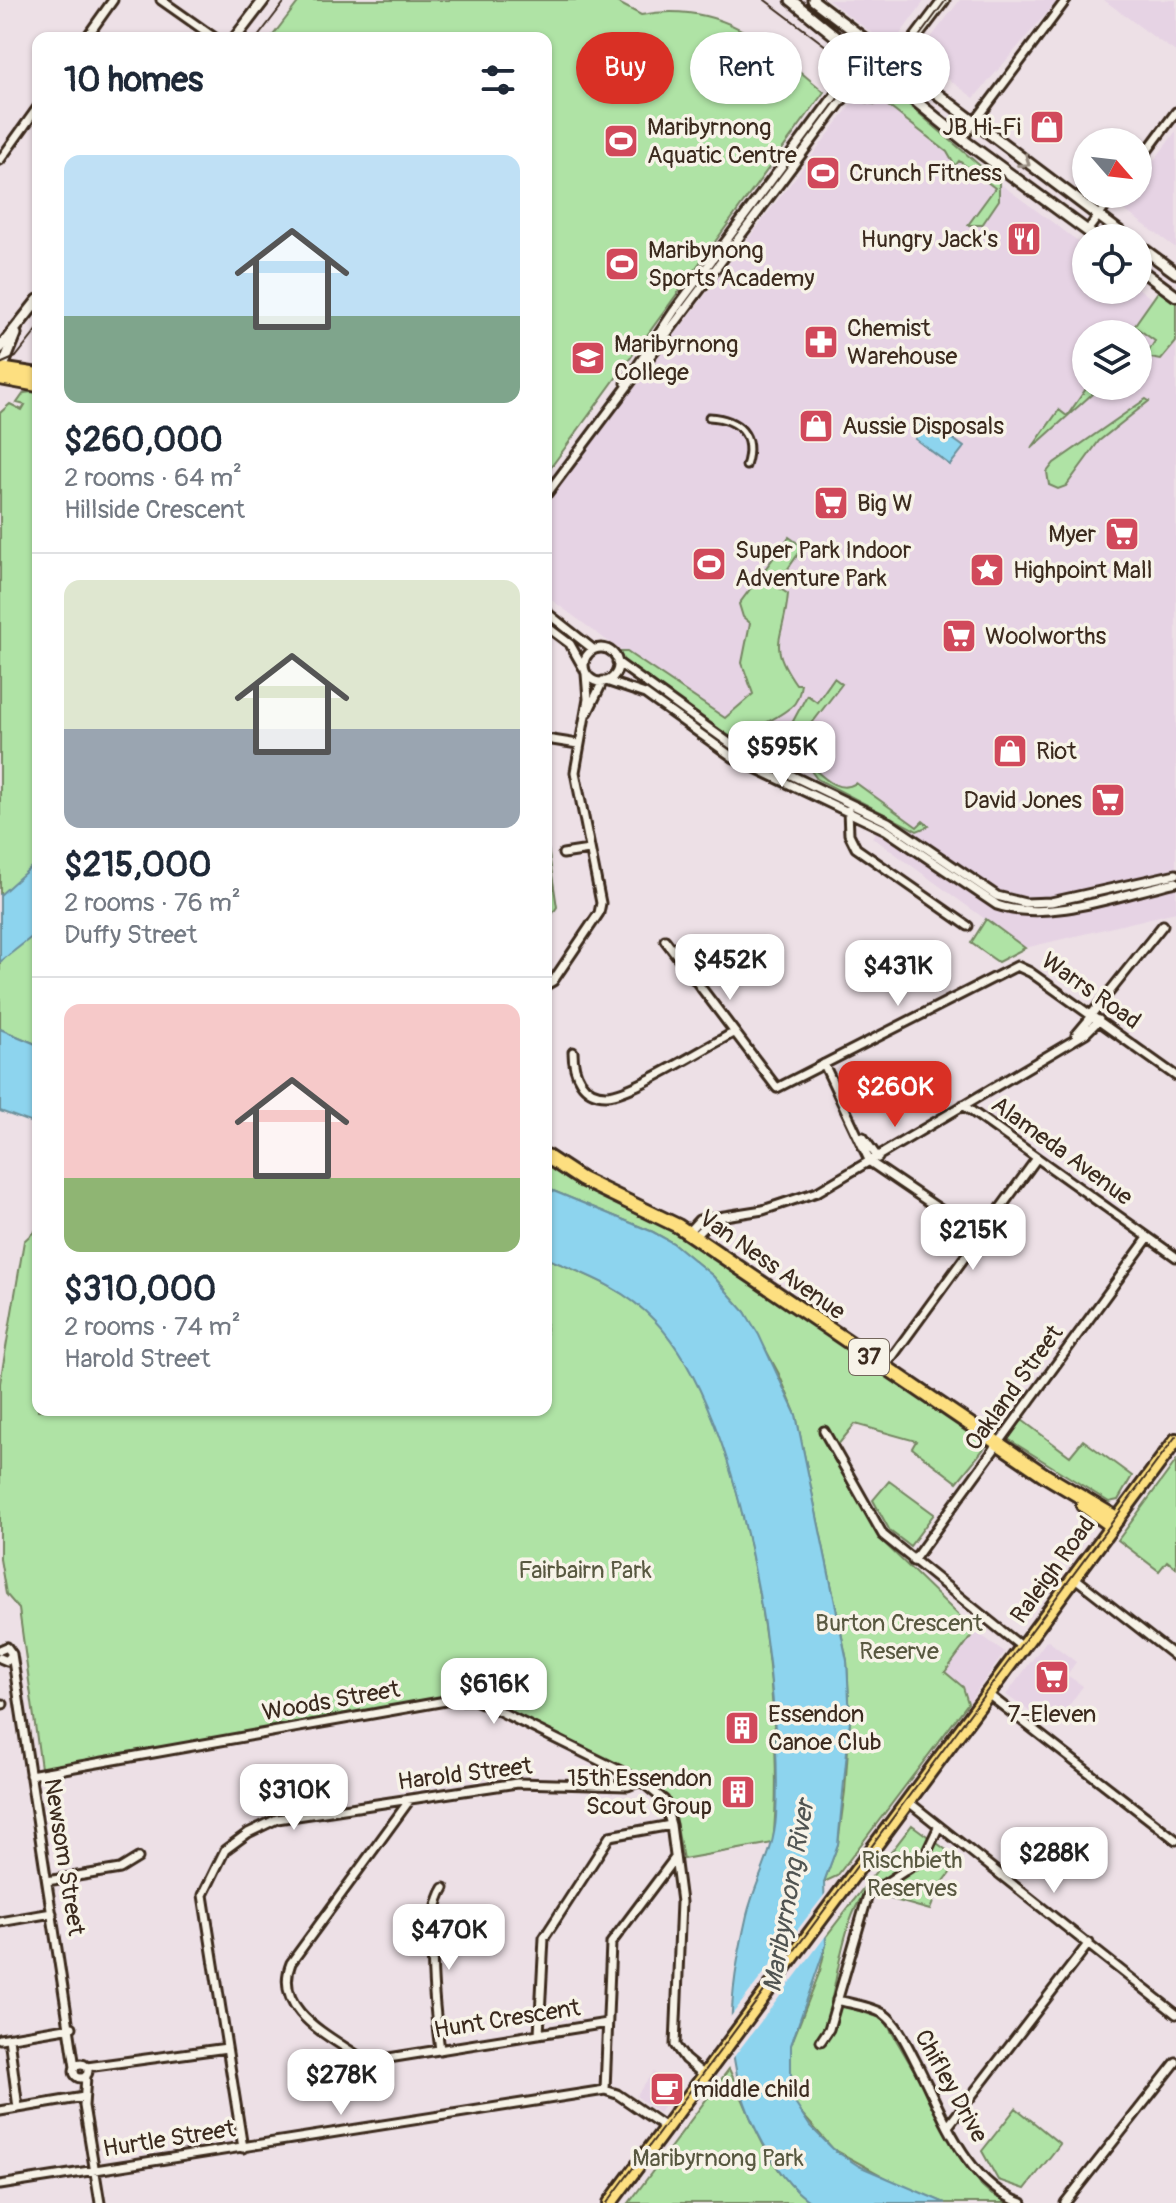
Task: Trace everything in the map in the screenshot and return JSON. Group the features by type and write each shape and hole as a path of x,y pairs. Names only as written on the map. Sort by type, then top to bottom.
{"main road":[{"path":"1,372 32,375"},
{"path":"1,372 32,383"},
{"name":"Van Ness Avenue","path":"552,1160 581,1179 658,1215 691,1235 1115,1522"},
{"name":"Raleigh Road","path":"610,2203 725,2044 910,1803 1176,1440"}],"street":[{"path":"90,32 113,0"},
{"path":"161,0 206,32"},
{"path":"240,32 264,0"},
{"path":"791,0 831,32"},
{"path":"813,0 855,32"},
{"path":"920,32 944,0"},
{"path":"962,139 1066,0"},
{"path":"622,393 635,365 665,322 832,104"},
{"path":"552,486 834,104"},
{"path":"919,104 1077,224"},
{"path":"947,104 1109,224"},
{"path":"1152,144 1176,112"},
{"path":"0,160 32,115"},
{"path":"1092,224 1104,208"},
{"path":"1152,255 1176,273"},
{"path":"1152,278 1176,296"},
{"path":"696,294 700,304"},
{"path":"0,348 32,308"},
{"path":"1,372 20,324"},
{"path":"709,417 731,421 743,428 750,445 746,466"},
{"path":"552,617 593,649"},
{"path":"552,630 570,644 585,671 594,680 638,690 734,758 900,829 986,890 1018,902 1051,902 1176,874"},
{"path":"552,982 601,909 575,772 588,699 585,657 593,649 606,648 617,662 739,750 897,837 986,899 1017,911 1045,911 1176,882"},
{"path":"578,744 604,681 615,674 617,662"},
{"path":"552,740 578,744"},
{"path":"848,808 849,834 856,848 968,926"},
{"path":"563,854 589,850"},
{"path":"691,1235 714,1218 763,1210 809,1195 876,1159 1074,1037 1086,1033 1094,1017 1163,925"},
{"path":"665,940 777,1088 824,1064 876,1159 896,1177 979,1236"},
{"name":"Warrs Road","path":"824,1064 999,974 1021,967 1176,1076"},
{"path":"573,1052 580,1082 592,1092 608,1096 630,1088 733,1033"},
{"name":"Alameda Avenue","path":"963,1105 1176,1257"},
{"path":"884,1368 1037,1158"},
{"name":"Oakland Street","path":"913,1561 1148,1238"},
{"path":"824,1431 883,1535 1023,1648"},
{"path":"1075,1578 1176,1657"},
{"path":"0,1650 9,1648 12,1654 9,1660 2,1659"},
{"name":"Newsom Street","path":"12,1654 72,2027 75,2067 85,2072"},
{"path":"2,1659 15,1676"},
{"path":"989,1695 1176,1840"},
{"name":"Woods Street","path":"30,1775 279,1729 451,1700 474,1700 641,1781 664,1800 671,1825 681,1902 675,2045 685,2059 703,2074"},
{"name":"Harold Street","path":"243,2148 203,1895 225,1850 248,1833 277,1819 517,1783 628,1786 641,1781"},
{"name":"Hunt Crescent","path":"409,1801 291,1963 289,1989 292,2002 300,2014 366,2060 607,2023"},
{"path":"910,1803 1176,2014"},
{"path":"539,2034 544,1938 610,1836 671,1825"},
{"path":"821,2041 837,2000 868,1895 924,1858 939,1826"},
{"path":"47,1881 120,1869 138,1858"},
{"path":"665,2127 617,2094 605,2090 607,2023 611,1943 674,1859"},
{"path":"440,2050 433,1991 435,1913 444,1888"},
{"path":"0,1922 52,1913"},
{"path":"949,2125 1089,1943"},
{"name":"Chifley Drive","path":"837,2000 888,2017 906,2042 949,2125 988,2186 1022,2203"},
{"path":"18,2108 4,2038 72,2027"},
{"name":"Newsom Street","path":"74,2044 85,2072"},
{"path":"100,2203 84,2096 85,2072 227,2048"},
{"path":"1065,2203 1176,2062"},
{"name":"Hurtle Street","path":"0,2185 605,2090"},
{"path":"0,2111 84,2096"}],"shaded area":[{"path":"828,0 925,0 902,32 870,32"},
{"path":"960,0 1058,0 974,98 950,80 950,32 935,32"},
{"path":"1104,0 1176,0 1176,52 1158,40"},
{"path":"851,104 892,104 1072,237 1072,304 1152,304 1152,299 1176,318 1176,912 1025,948 872,837 890,812 730,730 552,600 552,495"},
{"path":"1176,131 1176,248 1152,230 1152,224 1143,224 1121,208 1152,208 1152,163"},
{"path":"975,1631 1005,1652 968,1703 963,1687 945,1673"},
{"name":"7-Eleven","path":"1047,1640 1076,1662 1067,1675 1083,1686 1053,1728 1006,1695"},
{"path":"653,2072 677,2088 659,2113 636,2096"}],"green space":[{"name":"Maribynong Sports Academy","path":"300,0 613,0 641,15 670,12 695,14 719,20 745,32 690,32 690,104 802,104 802,74 818,87 818,100 552,466 552,32 276,32"},
{"path":"886,104 908,104 999,182 999,200 982,225 968,225 995,188 959,161 955,166 947,152"},
{"path":"1160,289 1176,301 1176,342 1161,360 1152,358 1155,341 1152,339 1152,320 1138,320"},
{"path":"32,392 32,1042 0,1029 0,413 10,404 22,410 25,405 17,403 24,393"},
{"path":"1078,400 1085,400 1031,449 1059,410 1067,416"},
{"path":"1145,400 1149,401 1099,441 1066,486 1058,489 1049,485 1047,472 1054,463"},
{"path":"789,537 803,547 776,586 788,594 779,649 787,670 796,684 801,684 797,700 791,707 750,730 726,736 621,661 620,652 627,652 725,718 753,694 742,663 750,623 743,617 739,604"},
{"path":"834,678 842,684 783,761 769,762 760,749 763,741 791,725 807,695 817,702"},
{"path":"807,748 812,751 812,767 827,780 844,787 856,783 917,827 923,821 929,826 917,831 817,779 806,764"},
{"path":"552,874 557,907 552,914"},
{"path":"986,919 1025,948 998,962 971,943"},
{"name":"Burton Crescent Reserve","path":"552,1167 675,1230 987,1445 957,1482 912,1448 916,1441 855,1424 832,1452 882,1541 975,1631 945,1672 963,1687 968,1703 837,1876 824,1882 838,1844 845,1791 850,1720 847,1661 796,1415 779,1374 745,1312 713,1276 673,1243 552,1190"},
{"name":"Fairbairn Park","path":"32,1234 32,1416 552,1416 552,1260 632,1300 656,1321 688,1366 715,1426 738,1495 755,1570 767,1646 774,1720 776,1787 773,1843 683,1859 673,1806 654,1786 482,1703 465,1700 41,1768 19,1609 6,1594 0,1559 0,1383 24,1241"},
{"path":"1022,1420 1070,1456 1083,1440 1132,1476 1118,1500 1109,1502 1008,1439"},
{"path":"1176,1461 1176,1568 1167,1561 1159,1571 1118,1540"},
{"path":"889,1481 934,1514 910,1546 890,1531 873,1500"},
{"name":"Rischbieth Reserves","path":"912,1825 960,1860 938,1889 930,1910 877,1895 879,1880 868,1889 851,1918 831,2002 884,2019 981,2185 992,2195 1011,2203 945,2203 899,2185 833,2149 795,2106 790,2083 791,2045 820,1971 826,1945 824,1939"},
{"name":"Maribyrnong Park","path":"729,2069 771,2159 796,2190 812,2203 629,2203"},
{"path":"1016,2108 1060,2144 1025,2189 998,2180 982,2151"}],"water":[{"path":"924,418 964,447 950,465 915,439 917,435 913,432"},
{"path":"32,866 32,937 0,962 0,895"},
{"path":"0,1029 32,1042 32,1123 0,1111"},
{"name":"Maribyrnong River","path":"552,1190 653,1232 673,1243 713,1276 745,1312 759,1335 796,1415 847,1661 850,1720 838,1844 824,1882 826,1945 791,2045 791,2097 810,2126 833,2149 859,2166 945,2203 812,2203 778,2169 749,2115 734,2059 732,2004 747,1915 775,1830 777,1763 765,1629 752,1556 735,1485 713,1420 686,1364 644,1310 604,1284 552,1260"}],"pier":[{"path":"828,1890 828,1933 730,2062 728,2020"}],"tram line":[{"path":"262,32 286,0"},
{"path":"765,0 855,68 875,74 898,65 946,0"},
{"path":"0,364 16,357 32,337"},
{"path":"607,2203 1176,1436"}],"place":[{"name":"JB Hi-Fi","path":"1047,127"},
{"name":"Maribyrnong Aquatic Centre","path":"621,141"},
{"name":"Crunch Fitness","path":"823,173"},
{"name":"Hungry Jack's","path":"1024,239"},
{"name":"Maribynong Sports Academy","path":"622,264"},
{"name":"Chemist Warehouse","path":"821,342"},
{"name":"Maribyrnong College","path":"588,358"},
{"name":"Aussie Disposals","path":"816,426"},
{"name":"Big W","path":"831,503"},
{"name":"Myer","path":"1122,534"},
{"name":"Super Park Indoor Adventure Park","path":"709,564"},
{"name":"Highpoint Mall","path":"987,570"},
{"name":"Woolworths","path":"959,636"},
{"name":"Riot","path":"1010,751"},
{"name":"David Jones","path":"1108,800"},
{"name":"7-Eleven","path":"1052,1677"},
{"name":"Essendon Canoe Club","path":"742,1728"},
{"name":"15th Essendon Scout Group","path":"738,1792"},
{"name":"middle child","path":"667,2089"}]}
